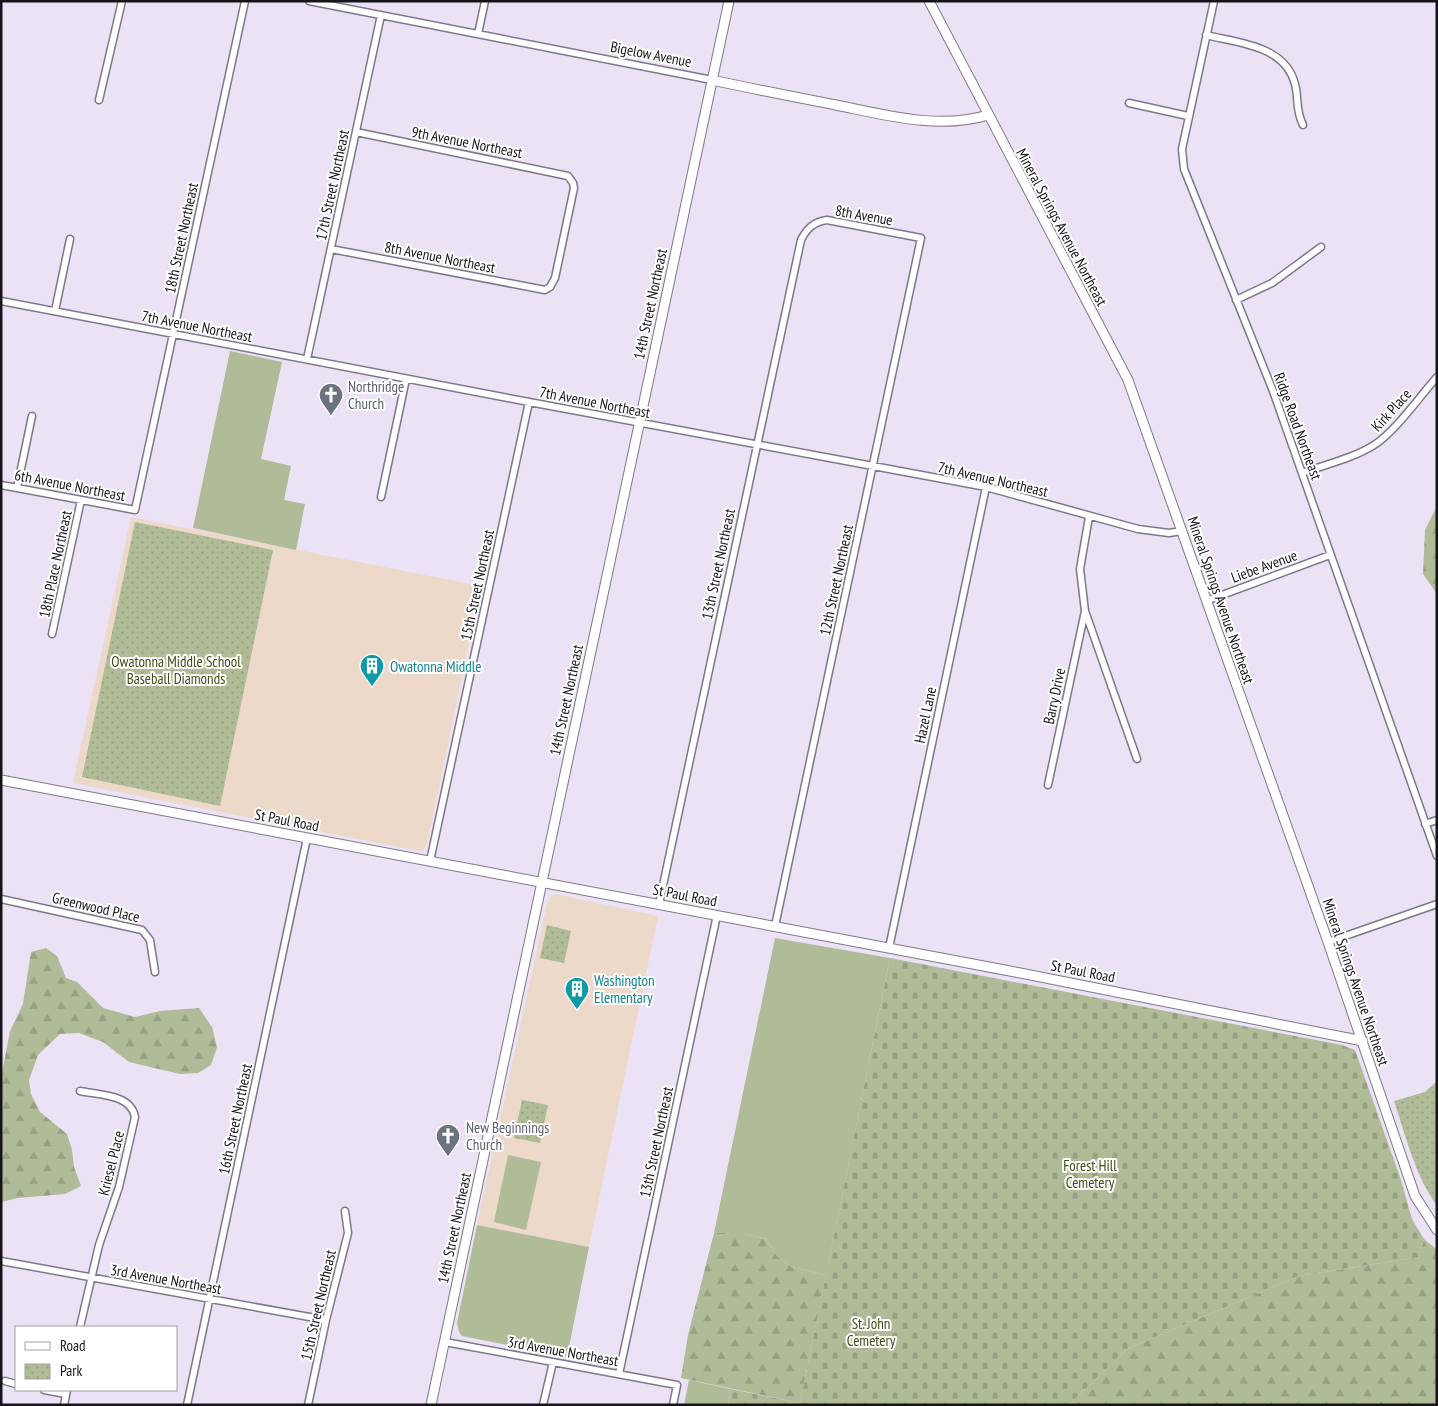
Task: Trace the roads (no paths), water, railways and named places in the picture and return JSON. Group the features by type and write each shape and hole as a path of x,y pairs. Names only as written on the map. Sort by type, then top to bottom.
{"street":[{"path":"99,100 122,1"},
{"name":"18th Street Northeast","path":"135,510 245,1"},
{"name":"Bigelow Avenue","path":"309,1 912,119 950,122 972,120 988,115"},
{"path":"478,34 485,1"},
{"name":"14th Street Northeast","path":"431,1405 729,1"},
{"name":"Mineral Springs Avenue Northeast","path":"929,1 1128,380 1363,1041 1416,1196 1437,1230"},
{"name":"Ridge Road Northeast","path":"1214,1 1182,149 1184,169 1273,391 1437,856"},
{"name":"17th Street Northeast","path":"307,360 381,15"},
{"path":"1206,36 1263,49 1279,58 1292,75 1296,84 1298,114 1303,125"},
{"path":"1129,103 1188,116"},
{"name":"9th Avenue Northeast","path":"356,132 564,173 572,179 574,188 555,278 550,287 545,290"},
{"name":"8th Avenue","path":"806,231 815,224 827,220 921,238"},
{"name":"13th Street Northeast","path":"658,904 801,240 806,231"},
{"name":"12th Street Northeast","path":"775,926 921,238"},
{"path":"55,311 70,239"},
{"path":"1236,300 1272,284 1321,246"},
{"name":"8th Avenue Northeast","path":"331,249 545,290"},
{"name":"7th Avenue Northeast","path":"1,301 872,467 986,487 1089,517 1146,530 1169,533 1182,531"},
{"name":"Kirk Place","path":"1302,473 1363,451 1374,445 1390,432 1437,377"},
{"path":"381,497 406,379"},
{"name":"15th Street Northeast","path":"430,861 529,402"},
{"path":"17,488 32,416"},
{"name":"6th Avenue Northeast","path":"1,485 135,510"},
{"name":"Hazel Lane","path":"889,948 986,487"},
{"name":"18th Place Northeast","path":"52,634 81,500"},
{"name":"Barry Drive","path":"1089,517 1080,569 1085,611 1137,759"},
{"name":"Liebe Avenue","path":"1206,601 1330,555"},
{"name":"Barry Drive","path":"1048,785 1085,611"},
{"name":"St Paul Road","path":"1,780 775,926 1363,1041"},
{"path":"1425,824 1437,820"},
{"name":"16th Street Northeast","path":"187,1405 307,838"},
{"name":"Greenwood Place","path":"1,899 142,930 150,940 155,972"},
{"path":"1328,942 1437,904"},
{"name":"13th Street Northeast","path":"619,1374 717,915"},
{"name":"Kriesel Place","path":"80,1091 121,1100 132,1107 135,1117 119,1187 90,1277"},
{"name":"15th Street Northeast","path":"308,1405 326,1320 348,1233 345,1211"},
{"name":"3rd Avenue Northeast","path":"1,1261 326,1320"},
{"path":"80,1326 90,1277"},
{"name":"3rd Avenue Northeast","path":"444,1342 677,1385 673,1405"},
{"path":"543,1405 553,1362"},
{"path":"5,1381 15,1384"},
{"path":"64,1405 67,1392"}],"place":[{"name":"Northridge Church","path":"331,416"},
{"name":"Owatonna Middle","path":"372,687"},
{"name":"Washington Elementary","path":"577,1010"},
{"name":"New Beginnings Church","path":"448,1157"}],"park label":[{"name":"Owatonna Middle School Baseball Diamonds","path":"176,670"},
{"name":"Forest Hill Cemetery","path":"1090,1174"},
{"name":"St. John Cemetery","path":"871,1332"}]}
